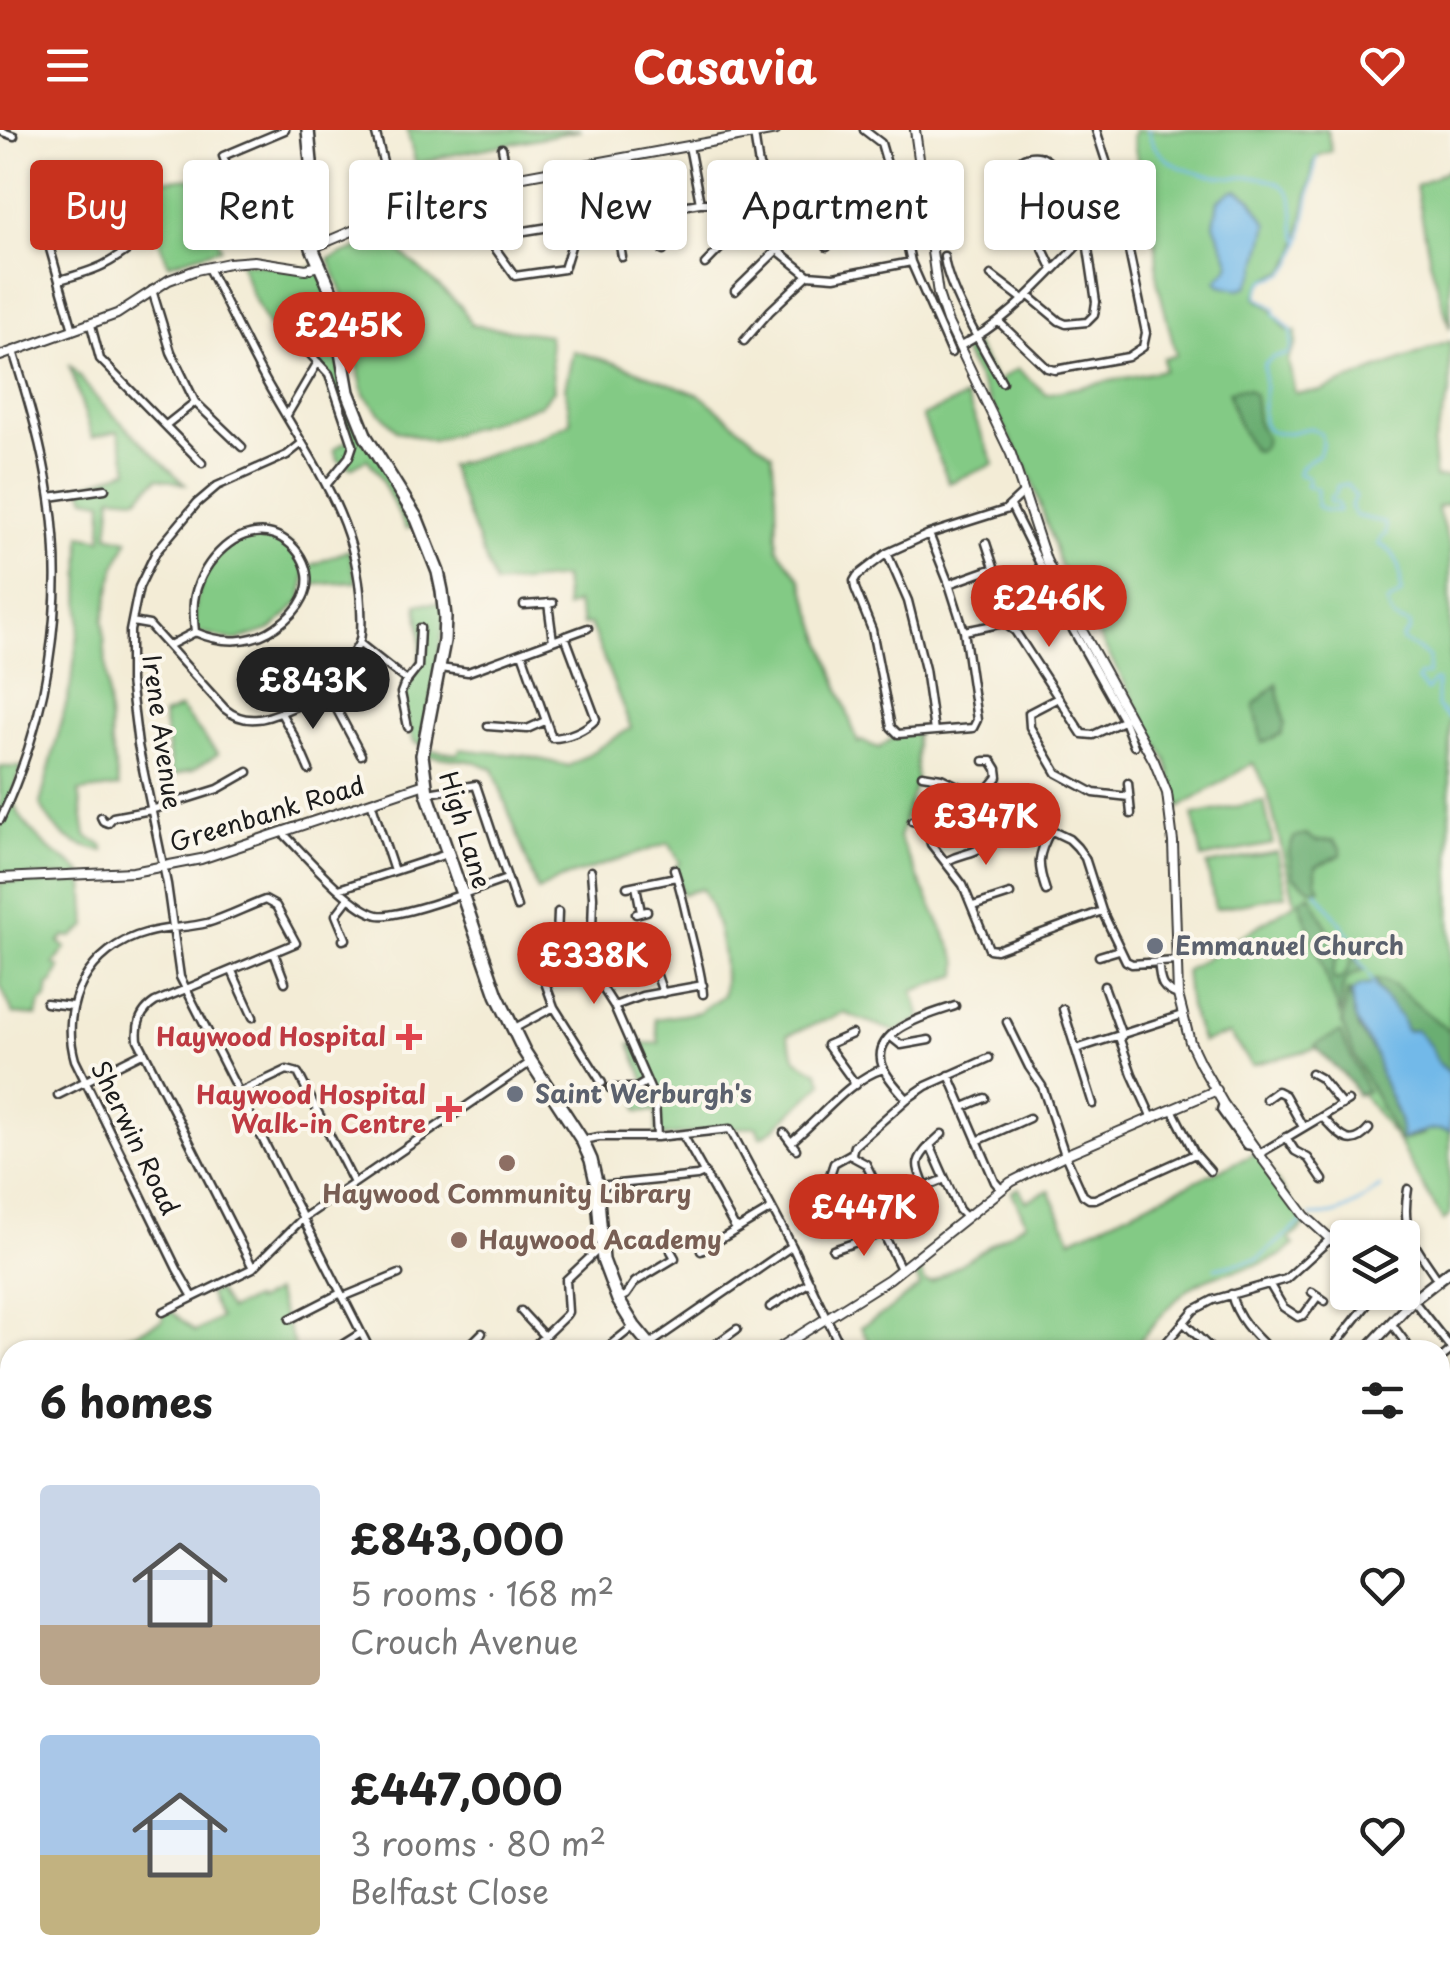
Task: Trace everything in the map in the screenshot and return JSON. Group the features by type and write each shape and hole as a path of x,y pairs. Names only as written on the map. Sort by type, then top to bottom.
{"main road":[{"name":"High Lane","path":"308,130 312,160"},
{"name":"High Lane","path":"313,250 340,316 343,372 360,425 417,519 438,572 445,617 423,746 426,788 496,996 512,1030 592,1160 603,1260 618,1300 645,1340"},
{"path":"1420,1291 1450,1271"},
{"path":"1376,1340 1401,1310"}],"street":[{"path":"248,130 253,142"},
{"path":"224,160 223,156 285,130"},
{"path":"375,130 383,160"},
{"path":"707,130 710,142"},
{"path":"523,177 776,130"},
{"path":"864,130 881,142 911,262 925,298 1012,454 1053,575 1127,719 1134,746"},
{"path":"1096,130 1105,160"},
{"path":"0,131 14,136"},
{"path":"915,131 938,294 954,350"},
{"path":"754,134 759,160"},
{"path":"689,146 700,203"},
{"path":"502,148 504,160"},
{"path":"1022,160 1036,155 1048,160"},
{"path":"687,205 707,203"},
{"path":"50,250 73,330"},
{"path":"59,280 98,269 128,250"},
{"path":"496,250 515,276 564,269 570,250"},
{"path":"621,250 622,257"},
{"path":"705,264 719,250"},
{"path":"735,292 777,250 808,275 834,277 911,262"},
{"path":"1044,250 1054,270"},
{"path":"954,350 999,322 1073,250"},
{"path":"991,275 1059,321 1086,322 1094,314 1096,302 1088,250"},
{"path":"999,322 1047,368 1055,370 1140,351 1146,333 1128,250"},
{"path":"944,256 954,297 1002,382"},
{"path":"0,356 118,314 172,279 208,268 254,261 306,269 318,266"},
{"path":"132,622 149,625 231,714 248,720 260,720 326,690 359,643 358,568 344,519 208,268"},
{"path":"744,341 808,275"},
{"path":"152,290 170,352 196,402 242,446"},
{"path":"925,298 938,294"},
{"path":"90,325 100,359 202,462"},
{"path":"294,337 329,374 353,445 349,457 327,484"},
{"path":"0,820 29,750 40,710 53,632 55,569 50,497 13,351"},
{"path":"286,416 318,362"},
{"path":"166,425 196,402"},
{"name":"Irene Avenue","path":"302,444 217,486 187,513 156,552 136,601 130,681 180,977 365,1340"},
{"path":"50,497 106,489"},
{"path":"929,534 964,631 978,720 973,728 898,734 891,727 872,630 854,581 888,553 929,534 1005,510 1023,493"},
{"path":"1012,506 1073,630 1154,760 1168,793 1178,995 1200,1063 1256,1150 1307,1218 1330,1240 1294,1274 1194,1310 1169,1340"},
{"path":"168,646 195,632 235,641 272,630 302,600 307,586 306,567 296,550 281,538 266,533 248,534 228,546 201,579 194,601 195,632"},
{"path":"986,544 1003,595"},
{"path":"888,553 908,601 925,670 934,732"},
{"path":"949,584 994,568"},
{"path":"524,606 550,603 553,640"},
{"path":"964,631 1004,624 1014,631 1082,734 1088,736 1127,719"},
{"path":"408,726 400,693 418,667 420,628"},
{"path":"439,667 468,672 588,628"},
{"path":"522,653 552,738 585,728 596,718 565,636"},
{"path":"359,643 406,681"},
{"path":"326,690 362,755"},
{"path":"1058,698 1029,713 1030,726 1057,773 1094,793 1129,797"},
{"path":"280,712 309,770"},
{"path":"488,726 528,729 545,720"},
{"path":"981,798 998,777 992,762 984,761"},
{"path":"113,816 151,810 218,790 248,772"},
{"path":"922,774 941,778 1069,838 1085,858 1102,911 1126,961 1176,961"},
{"path":"1128,783 1131,814"},
{"path":"426,788 476,785 516,907"},
{"name":"Greenbank Road","path":"0,878 96,875 164,867 201,859 371,802 426,788"},
{"path":"371,802 394,871"},
{"path":"909,821 926,824 932,844 963,885 989,950 1102,911"},
{"path":"1046,892 1039,858 1052,830"},
{"path":"283,832 339,889 374,914 396,914 507,879"},
{"path":"944,862 977,852 997,832"},
{"path":"339,889 447,854"},
{"path":"591,871 596,897 591,962 655,1100 657,1137"},
{"path":"641,912 632,886 675,873 703,976 704,994"},
{"path":"973,906 1010,894"},
{"path":"342,940 346,938 336,915 349,898"},
{"path":"46,1003 72,1006 84,978 117,944 150,931 212,922 268,900 276,906 296,943 156,1002 144,1011 137,1025 144,1052 252,1268"},
{"path":"557,912 557,939 531,955 554,1007 602,1083"},
{"path":"1099,956 1119,950"},
{"path":"274,953 285,982"},
{"path":"651,958 663,994"},
{"path":"1158,962 1162,984 1178,995"},
{"path":"232,970 253,1017"},
{"path":"614,1006 703,984"},
{"path":"1108,989 1132,1074 1153,1119"},
{"path":"907,1100 883,1068 883,1048 906,1023 950,1005"},
{"name":"Sherwin Road","path":"72,1006 72,1048 85,1082 193,1297"},
{"path":"512,1030 554,1007"},
{"path":"1063,1009 1093,1104"},
{"path":"1076,1048 1182,1015"},
{"path":"1008,1022 1042,1086 1065,1155 1088,1199 1195,1154"},
{"path":"852,1034 828,1045 856,1085"},
{"path":"891,1037 906,1046 930,1040"},
{"path":"58,1094 144,1052"},
{"path":"852,1154 854,1146 926,1086 989,1058"},
{"path":"163,1312 252,1268 302,1219 532,1062"},
{"path":"784,1133 793,1145 856,1085 883,1068"},
{"path":"238,1093 287,1070 298,1072 354,1184"},
{"path":"1256,1150 1345,1103 1311,1073"},
{"path":"949,1076 1000,1188"},
{"path":"613,1086 636,1088 646,1082"},
{"path":"791,1340 901,1269 914,1265 1000,1188 1065,1155 1217,1090"},
{"path":"1266,1099 1277,1091 1284,1096 1303,1127"},
{"path":"964,1106 985,1098"},
{"path":"1172,1110 1195,1154 1210,1171"},
{"path":"978,1141 1028,1117"},
{"path":"1323,1118 1346,1139 1354,1140 1369,1129"},
{"path":"582,1140 730,1129 837,1340"},
{"path":"942,1134 919,1156 919,1191 945,1179"},
{"path":"684,1135 738,1228"},
{"path":"1286,1137 1323,1180"},
{"path":"930,1145 959,1210 966,1217"},
{"path":"836,1218 828,1193 830,1174 834,1163 852,1154"},
{"path":"852,1154 866,1164 885,1203 883,1233 901,1269"},
{"path":"596,1186 704,1173"},
{"path":"1408,1188 1404,1232 1438,1280"},
{"path":"701,1251 771,1209"},
{"path":"834,1250 883,1233"},
{"path":"540,1340 568,1312 566,1280 601,1246"},
{"path":"661,1340 792,1246"},
{"path":"618,1300 635,1282 673,1255 682,1265"},
{"path":"290,1319 393,1274"},
{"path":"770,1307 810,1282"},
{"path":"1270,1285 1283,1307 1298,1318 1318,1296"},
{"path":"1231,1294 1238,1314 1259,1340"},
{"path":"1420,1309 1443,1340"},
{"path":"1339,1340 1363,1310"},
{"path":"521,1311 544,1336"},
{"path":"1184,1322 1202,1340"},
{"path":"1392,1323 1404,1340"},
{"path":"616,1340 634,1326"},
{"path":"722,1340 737,1329"},
{"path":"350,1340 361,1333"},
{"path":"475,1340 482,1333"}],"green space":[{"path":"407,130 581,130 432,160 415,160"},
{"path":"1134,130 1327,130 1332,151 1315,159 1296,253 1285,271 1263,282 1256,297 1287,330 1296,331 1296,344 1288,360 1295,393 1321,391 1450,341 1450,392 1433,445 1434,478 1450,477 1450,504 1437,507 1450,548 1450,1215 1443,1221 1395,1137 1321,1047 1252,1065 1229,1034 1202,1042 1189,1007 1185,971 1295,903 1267,790 1253,763 1179,808 1167,761 1060,565 1031,477 963,352 975,345 999,386 1002,378 1018,369 1046,394 1164,370 1163,358 1176,355 1157,280 1156,160 1137,160 1132,135"},
{"path":"1450,169 1450,329 1430,261 1416,186"},
{"path":"183,179 183,250 214,250 168,264 163,250 163,180"},
{"path":"353,250 398,250 462,307 471,325 549,335 554,390 540,405 433,441 397,431 364,395 344,297 329,259"},
{"path":"240,262 305,269 319,266 335,300 351,401 402,492 414,526 406,529 367,459 351,468 338,460 334,449 350,439 326,376 279,323 268,327"},
{"path":"573,351 700,395 772,454 777,548 801,579 858,743 879,748 898,734 916,733 916,781 899,838 959,963 958,975 913,991 921,1018 896,1032 844,1013 787,1035 796,1059 818,1072 823,1083 761,1137 756,1126 657,1137 656,1111 638,1111 637,1091 645,1082 630,1044 659,1043 655,1019 699,1012 723,995 723,954 713,913 702,889 682,894 674,869 680,863 669,843 560,879 538,891 493,769 476,762 422,755 423,749 458,754 460,749 527,756 569,766 631,728 590,624 583,625 576,603 566,608 563,578 495,585 449,466 539,438 571,422 565,388"},
{"path":"69,364 99,401 185,484 158,478 137,498 112,496 108,535 128,540 115,568 103,621 111,746 119,787 79,792 86,836 103,846 104,851 82,846 65,836 40,804 71,685 80,621 81,535 102,539 103,501 86,498 81,487 129,469 118,431 92,437"},
{"path":"1237,389 1254,394 1257,421 1266,438 1258,451 1249,444 1235,414 1229,392"},
{"path":"966,397 994,464 949,483 922,416"},
{"path":"256,533 289,543 306,567 302,600 272,629 235,641 195,632 197,596 211,564 227,546"},
{"path":"349,550 357,582 309,585 309,566"},
{"path":"444,603 445,617 423,746 414,742 407,722 404,687 417,668 421,653 417,604"},
{"path":"1277,684 1285,724 1281,734 1262,743 1254,704"},
{"path":"180,708 218,754 192,770 172,776 163,715"},
{"path":"0,767 22,767 10,799 36,836 84,876 0,877"},
{"path":"1264,801 1273,844 1202,858 1193,815"},
{"path":"1306,834 1316,841 1333,840 1341,849 1341,855 1316,866 1320,889 1310,889 1293,876 1289,851 1294,838"},
{"path":"1277,852 1286,895 1215,909 1207,865"},
{"path":"0,882 84,882 87,926 59,942 66,948 54,964 60,968 49,984 47,998 40,1004 37,1016 13,1014 0,985"},
{"path":"1310,894 1339,951 1332,973 1335,981 1345,976 1353,955 1363,971 1344,982 1340,1015 1299,901"},
{"path":"1374,980 1394,986 1450,1032 1450,1073 1413,1030 1405,1031"},
{"path":"1347,991 1352,992 1358,1028 1377,1057 1402,1127 1401,1138 1425,1133 1399,1142 1342,1024"},
{"path":"1340,1032 1367,1091 1357,1095 1315,1045"},
{"path":"1258,1152 1305,1225 1289,1239 1294,1245 1283,1254 1192,1287 1140,1340 867,1340 861,1327 920,1286 914,1271 920,1269 925,1282 931,1283 1026,1222 1012,1192 1019,1188 1026,1201 1049,1190 1071,1239"},
{"path":"217,1290 229,1310 275,1292 292,1340 108,1340 136,1333 163,1320 163,1312 169,1309 195,1332 220,1318 208,1294"}],"water":[{"path":"1238,190 1250,198 1268,224 1256,272 1247,287 1238,289 1216,281 1230,263 1214,224 1218,201"},
{"path":"1373,984 1401,1018 1406,1031 1416,1030 1431,1047 1437,1062 1450,1073 1450,1132 1426,1131 1402,1140 1400,1123 1375,1055 1353,1009 1352,992"}],"waterway":[{"path":"1148,130 1159,152 1180,167 1217,176 1270,180 1288,192 1301,242 1299,250 1289,269 1265,281 1257,297 1275,308 1275,314 1292,331 1291,347 1288,354 1273,357 1264,365 1263,420 1276,433 1311,428 1321,434 1321,450 1298,474 1307,477 1306,486 1317,489 1317,506 1339,511 1337,503 1329,499 1337,486 1347,484 1355,496 1350,507 1356,516 1386,525 1379,545 1395,558 1401,586 1401,594 1387,603 1395,619 1410,625 1403,641 1429,657 1428,674 1417,680 1427,691 1437,681 1437,707 1450,719"},
{"path":"1302,239 1317,157"},
{"path":"1316,891 1350,935 1367,971"},
{"path":"1369,975 1374,985"},
{"path":"1310,1216 1340,1212 1380,1187"},
{"path":"1215,1268 1258,1259 1303,1221"}],"place":[{"name":"Emmanuel Church","path":"1155,946"},
{"name":"Haywood Hospital","path":"409,1037"},
{"name":"Saint Werburgh's","path":"515,1094"},
{"name":"Haywood Hospital Walk-in Centre","path":"449,1109"},
{"name":"Haywood Community Library","path":"507,1163"},
{"name":"Haywood Academy","path":"459,1240"}]}
